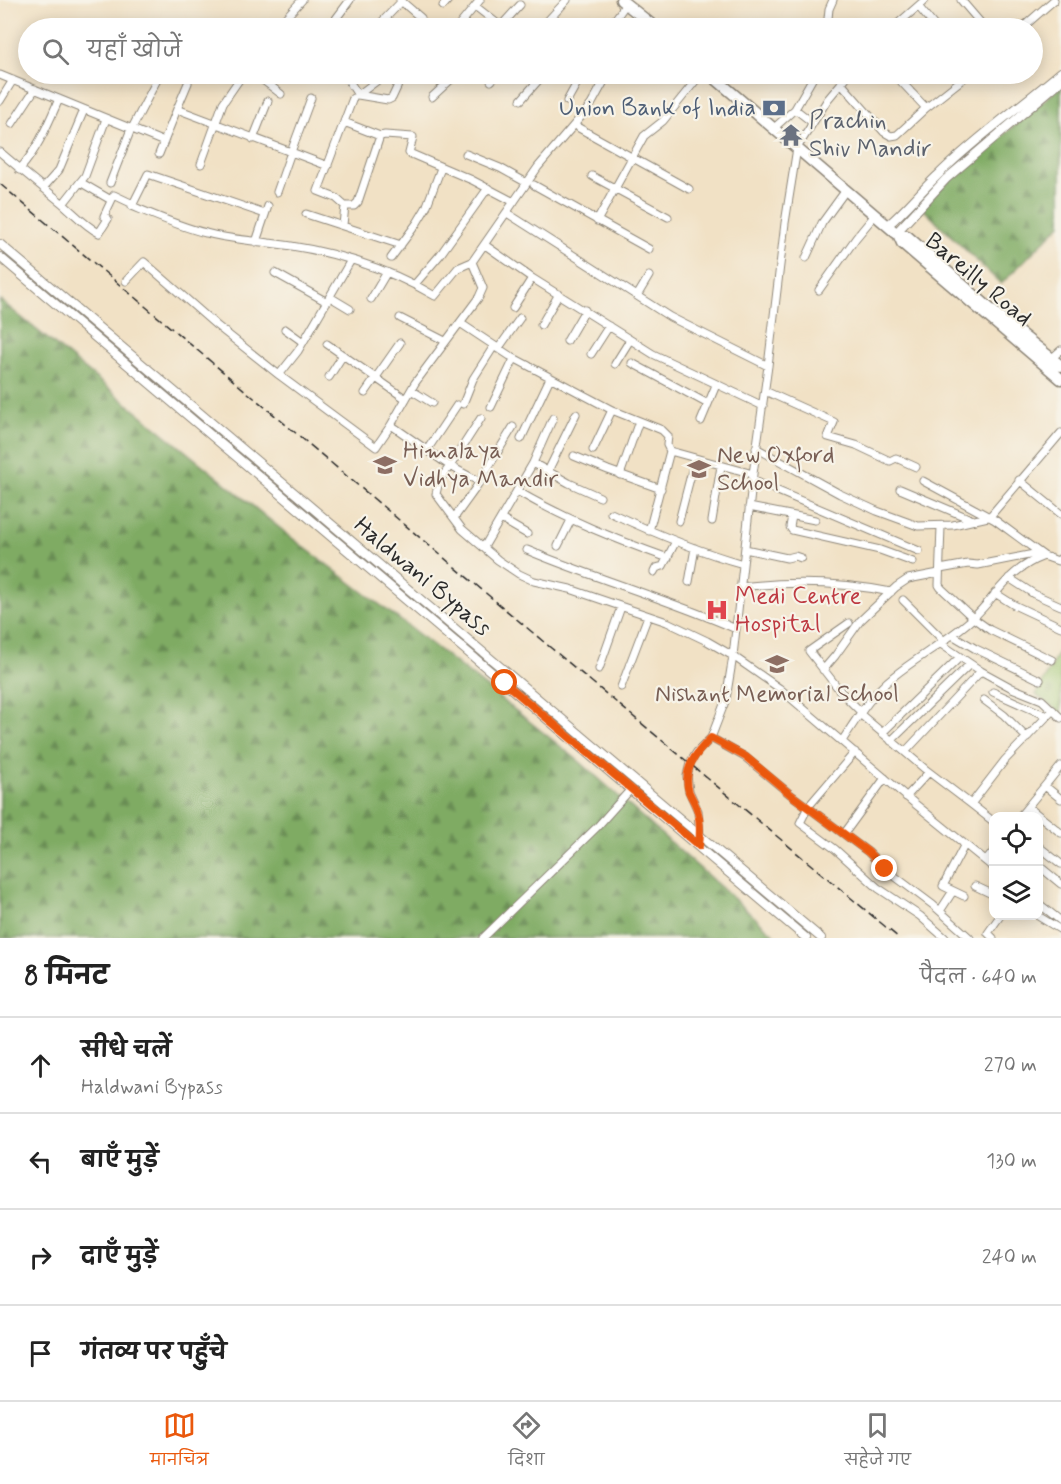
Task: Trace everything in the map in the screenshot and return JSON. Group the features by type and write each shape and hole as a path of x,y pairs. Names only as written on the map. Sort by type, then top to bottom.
{"highway":[{"path":"624,2 638,18"},
{"name":"Bareilly Road","path":"722,84 894,231 902,243 1061,379"},
{"name":"Bareilly Road","path":"894,231 907,236 997,315 1061,366"}],"main road":[{"path":"894,231 958,157 1061,72"},
{"path":"894,231 946,179 1061,81"},
{"name":"Haldwani Bypass","path":"0,244 631,789 821,938"},
{"name":"Haldwani Bypass","path":"0,257 417,604 644,787 700,842 806,938"}],"street":[{"path":"285,18 302,0"},
{"path":"336,18 350,0"},
{"path":"554,18 567,0"},
{"path":"830,18 832,0"},
{"path":"904,18 925,0"},
{"path":"961,0 976,18"},
{"path":"1033,18 1054,0"},
{"path":"385,18 401,1 421,18"},
{"path":"615,18 624,2"},
{"path":"465,18 478,3 492,18"},
{"path":"509,18 520,5"},
{"path":"918,6 928,18"},
{"path":"0,75 18,82"},
{"path":"0,101 13,80"},
{"path":"23,84 164,142"},
{"path":"110,183 131,129 154,84"},
{"path":"159,154 188,84"},
{"path":"201,164 223,103 236,84"},
{"path":"268,84 281,94"},
{"path":"350,84 356,96"},
{"path":"372,84 356,96 318,191 336,198 345,206 354,207 358,202 380,136"},
{"path":"356,96 390,100 398,84"},
{"path":"432,97 446,84"},
{"path":"521,100 535,84"},
{"path":"567,101 576,84"},
{"path":"265,214 148,174 132,206 205,233 292,247 351,260 415,284 435,296 458,268 472,262 514,202 530,184 555,145 591,105 603,84"},
{"path":"597,221 645,134 663,121 693,84"},
{"path":"774,128 795,109 809,84"},
{"path":"700,842 698,811 689,791 687,776 690,764 697,752 711,738 726,699 784,223 797,148 840,84"},
{"path":"842,84 884,132 891,136 897,135 956,84"},
{"path":"903,84 926,108"},
{"path":"12,124 35,89"},
{"path":"277,192 311,98"},
{"path":"19,170 30,158 59,99"},
{"path":"253,139 268,101"},
{"path":"795,109 813,123"},
{"path":"43,188 59,170 84,110"},
{"path":"177,110 328,166"},
{"path":"63,204 85,176 106,119"},
{"path":"344,122 380,136 413,137 409,153 514,202"},
{"path":"579,128 689,189"},
{"path":"0,152 63,204 85,226 99,233 108,219 104,216 114,195 134,204"},
{"path":"466,154 500,168 649,249"},
{"path":"391,258 426,208 441,168"},
{"path":"592,176 668,217"},
{"path":"80,182 111,200"},
{"path":"415,284 440,255 488,188"},
{"path":"806,258 822,223 846,190"},
{"path":"256,242 268,206"},
{"path":"343,225 345,206"},
{"path":"507,213 680,323 768,366"},
{"path":"306,214 401,244"},
{"path":"819,290 875,215"},
{"path":"485,245 532,278 630,340 663,359 763,406"},
{"path":"279,375 303,342 351,260"},
{"path":"126,281 144,262 216,325 376,447 411,390 479,297 483,288 472,262"},
{"path":"371,299 387,272"},
{"path":"275,273 350,309"},
{"path":"637,296 649,276"},
{"path":"513,308 532,278"},
{"path":"541,325 559,294"},
{"path":"567,340 585,310"},
{"path":"400,318 445,342"},
{"path":"427,450 460,404 473,379 520,318"},
{"path":"460,323 514,359 612,410 662,430 668,436 667,445 670,451 649,531"},
{"path":"591,354 609,326"},
{"path":"285,329 303,342"},
{"path":"615,364 630,340"},
{"path":"364,393 400,343"},
{"path":"327,344 406,399"},
{"path":"1052,358 1061,350"},
{"path":"329,377 343,355"},
{"path":"491,407 514,359"},
{"path":"632,363 708,404"},
{"path":"521,439 550,378"},
{"path":"701,421 716,385"},
{"path":"411,390 432,403"},
{"path":"765,391 834,422 828,437 856,445 890,461 895,457 915,467"},
{"path":"593,450 612,410"},
{"path":"548,471 576,414"},
{"path":"482,418 439,481 436,494 462,529 498,560 534,581 570,590 648,616 697,636 733,656 779,688 906,797 991,866"},
{"path":"484,547 533,463 552,418"},
{"path":"620,474 639,421"},
{"path":"391,425 450,466 480,482"},
{"path":"454,518 480,482 513,427"},
{"path":"756,448 797,472 877,511 918,526 941,526 987,517 1061,433"},
{"path":"670,451 752,477 919,551"},
{"path":"574,456 661,489"},
{"path":"679,521 694,459"},
{"path":"533,463 600,497"},
{"path":"712,521 721,466"},
{"path":"1019,480 1061,514"},
{"path":"923,481 995,520 1041,555 1060,562"},
{"path":"900,489 973,520"},
{"path":"517,491 571,520 614,539 668,558"},
{"path":"749,507 815,520"},
{"path":"611,513 695,549 743,564"},
{"path":"792,516 790,527 792,530 880,550 913,562"},
{"path":"501,519 527,534"},
{"path":"558,546 571,520"},
{"path":"941,526 941,588 973,618 990,630 1052,660"},
{"path":"654,572 656,568 663,566 676,541"},
{"path":"689,582 695,549"},
{"path":"745,549 787,558 795,556 801,558"},
{"path":"527,550 566,566 655,596 736,629"},
{"path":"823,670 860,621 908,579 968,564 978,565 1041,555"},
{"path":"842,741 860,713 893,676 943,643 973,618 1017,569 1041,555"},
{"path":"1009,578 1034,594 1060,604"},
{"path":"740,587 807,582 891,592"},
{"path":"996,593 1014,605 1061,627"},
{"path":"903,600 943,643 960,657 1012,688 1042,700 1061,718"},
{"path":"598,669 621,607"},
{"path":"621,687 648,616"},
{"path":"849,623 809,651 860,713 891,741 989,819"},
{"path":"952,635 1040,680"},
{"path":"882,733 960,657"},
{"path":"891,741 970,664"},
{"path":"905,752 981,671"},
{"path":"993,692 1047,716"},
{"path":"984,700 1004,715 1027,738"},
{"path":"971,804 1005,760 1053,710"},
{"path":"711,738 746,757 868,852 885,869 940,911 970,938"},
{"path":"855,752 808,807 800,821 801,824 835,849 878,888 920,916 945,938"},
{"path":"1024,812 1061,767"},
{"path":"906,797 929,772"},
{"path":"844,834 885,778"},
{"path":"1045,786 1061,799"},
{"path":"483,938 597,827 631,789"},
{"path":"1028,807 1061,833"},
{"path":"964,896 943,885 965,844"},
{"path":"1043,850 1061,864"},
{"path":"986,861 989,857"},
{"path":"1039,866 1061,884"},
{"path":"975,886 989,893"},
{"path":"940,911 953,891"},
{"path":"1043,907 1061,921"},
{"path":"1043,918 1061,930"},
{"path":"993,938 988,933 997,920"}],"green space":[{"path":"1061,86 1061,224 1001,284 920,206"},
{"path":"0,300 292,538 433,645 579,761 778,938 0,938"},
{"path":"1061,647 1061,713 1036,695"}],"railway":[{"path":"0,184 899,938"}],"place":[{"name":"Union Bank of India","path":"774,108"},
{"name":"Prachin Shiv Mandir","path":"791,135"},
{"name":"Himalaya Vidhya Mandir","path":"385,465"},
{"name":"New Oxford School","path":"699,469"},
{"name":"Medi Centre Hospital","path":"717,610"},
{"name":"Nishant Memorial School","path":"777,664"}],"route":[{"path":"505,683 699,846 698,811 689,791 687,776 690,764 697,752 711,738 746,757 790,794 868,852 885,869"}]}
